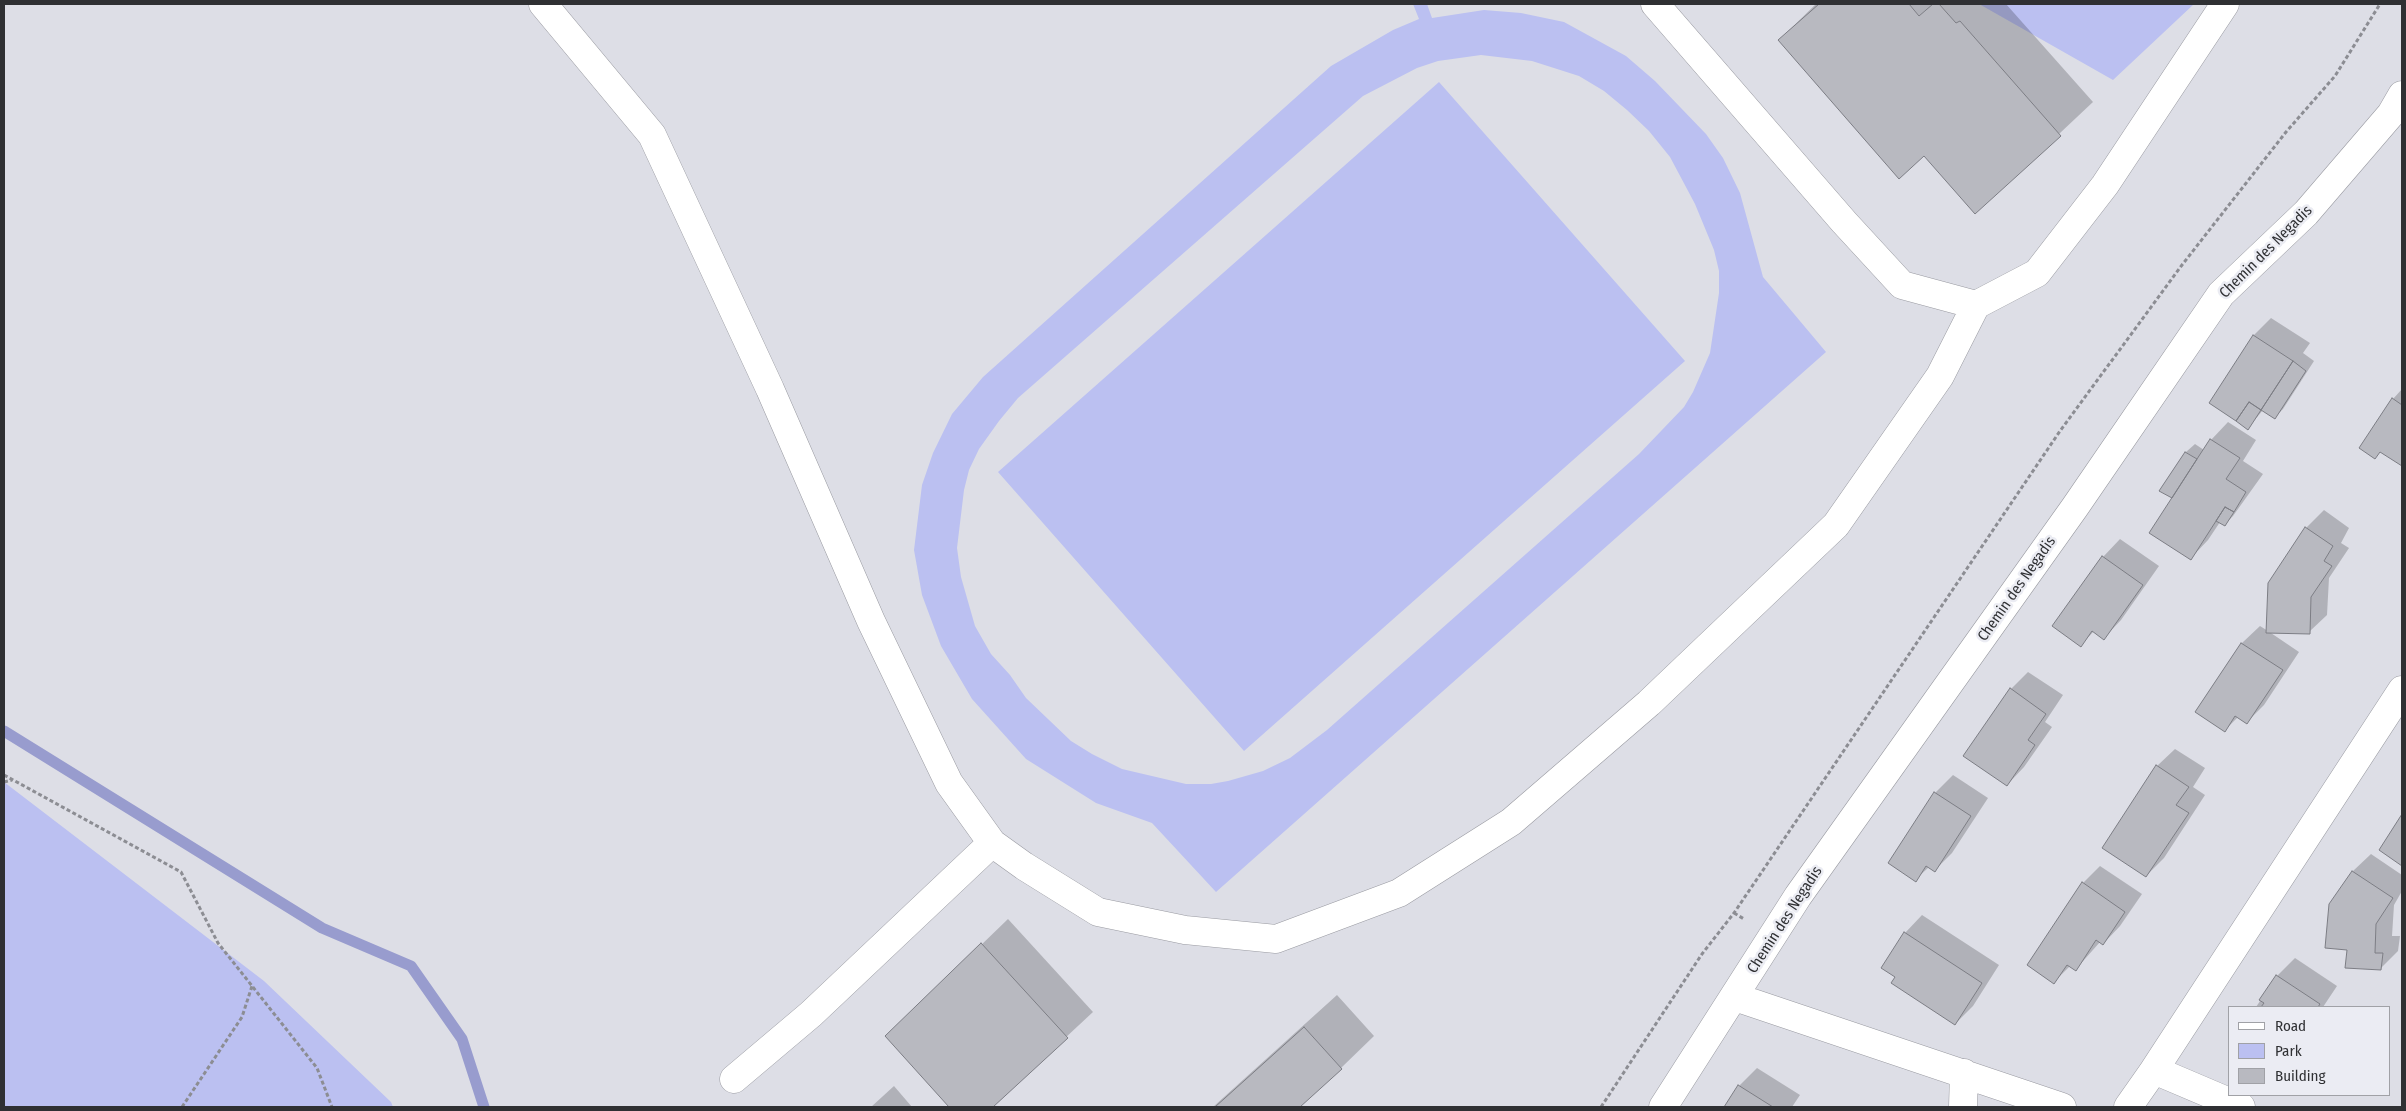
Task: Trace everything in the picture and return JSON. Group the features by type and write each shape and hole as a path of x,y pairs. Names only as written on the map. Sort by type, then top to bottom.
{"street":[{"path":"543,4 652,135 766,380 871,621 949,783 992,843 1024,866 1098,912 1185,930 1276,939 1399,893 1511,822 1650,703 1836,525 1940,376 1976,305 2037,273 2105,184 2225,4"},
{"path":"1655,4 1844,222 1902,285 1976,305"},
{"name":"Chemin des Negadis","path":"1663,1107 1798,896 2075,508 2221,294 2306,213 2391,114 2402,95"},
{"path":"2128,1107 2402,690"},
{"path":"734,1079 811,1014 992,843"},
{"path":"1735,997 2062,1107"},
{"path":"2154,1070 2241,1107"},
{"path":"1962,1107 1964,1073"}],"path":[{"path":"1601,1107 1702,954 1745,896 2060,431 2182,265 2286,132 2335,76 2380,4"},
{"path":"4,775 181,872 218,943 317,1068 332,1107"},
{"path":"4,782 12,780"},
{"path":"182,1107 242,1016 252,986"}],"green space":[{"path":"1413,4 1427,4 1432,18 1484,10 1521,13 1564,22 1626,56 1655,81 1706,134 1723,158 1740,193 1763,277 1826,352 1216,892 1152,823 1096,803 1026,759 972,699 941,646 922,595 914,550 922,485 933,453 952,414 983,377 1331,66 1393,30 1419,19","holes":["1481,55 1532,61 1579,76 1604,91 1627,110 1649,131 1670,157 1695,204 1714,250 1719,271 1719,293 1710,353 1693,392 1684,407 1639,454 1327,730 1290,758 1263,771 1228,781 1211,784 1186,784 1122,769 1071,741 1026,698 1010,675 991,654 975,626 961,577 957,548 964,490 969,470 979,449 1018,398 1363,96 1417,68 1438,61"]},
{"path":"1979,4 2194,4 2113,80"},
{"path":"1439,82 1685,361 1244,751 998,472"},
{"path":"4,782 264,981 391,1102 393,1107 4,1107"}],"building":[{"path":"1819,4 1909,4 1919,16 1933,4 1939,4 1956,23 1960,21 2061,136 1975,214 1924,156 1899,179 1778,40"},
{"path":"2253,335 2293,361 2261,410 2249,402 2236,421 2209,403"},
{"path":"2293,361 2306,371 2275,419 2261,410"},
{"path":"2392,398 2402,405 2402,466 2380,452 2375,459 2359,448"},
{"path":"2249,402 2261,410 2248,430 2236,421"},
{"path":"2210,439 2240,458 2226,479 2246,492 2234,512 2225,507 2191,560 2149,533"},
{"path":"2185,452 2197,459 2172,498 2159,491"},
{"path":"2225,507 2234,512 2225,526 2216,521"},
{"path":"2305,527 2333,546 2324,561 2332,566 2311,597 2310,634 2266,633 2268,583"},
{"path":"2102,556 2143,585 2104,640 2092,631 2081,647 2052,626"},
{"path":"2241,643 2283,670 2247,724 2235,716 2225,732 2195,712"},
{"path":"2010,688 2046,714 2028,740 2035,745 2007,786 1963,756"},
{"path":"2156,765 2189,787 2176,805 2189,813 2146,877 2102,848"},
{"path":"1934,792 1971,816 1935,872 1926,866 1916,882 1888,863"},
{"path":"2402,814 2402,866 2379,850"},
{"path":"2352,871 2393,898 2376,924 2375,953 2383,953 2381,970 2345,968 2347,950 2325,948 2329,904"},
{"path":"2082,882 2125,912 2103,945 2096,940 2076,971 2067,965 2054,984 2027,965"},
{"path":"1904,932 1982,983 1955,1025 1891,983 1895,977 1881,968"},
{"path":"981,943 1068,1038 993,1107 949,1107 885,1036"},
{"path":"2276,975 2320,1004 2319,1006 2262,1006 2264,1003 2259,1000"},
{"path":"1304,1027 1342,1069 1300,1107 1215,1107"},
{"path":"1738,1085 1773,1107 1724,1107"}],"waterway":[{"path":"4,731 322,928 411,966 462,1039 484,1107"}]}
